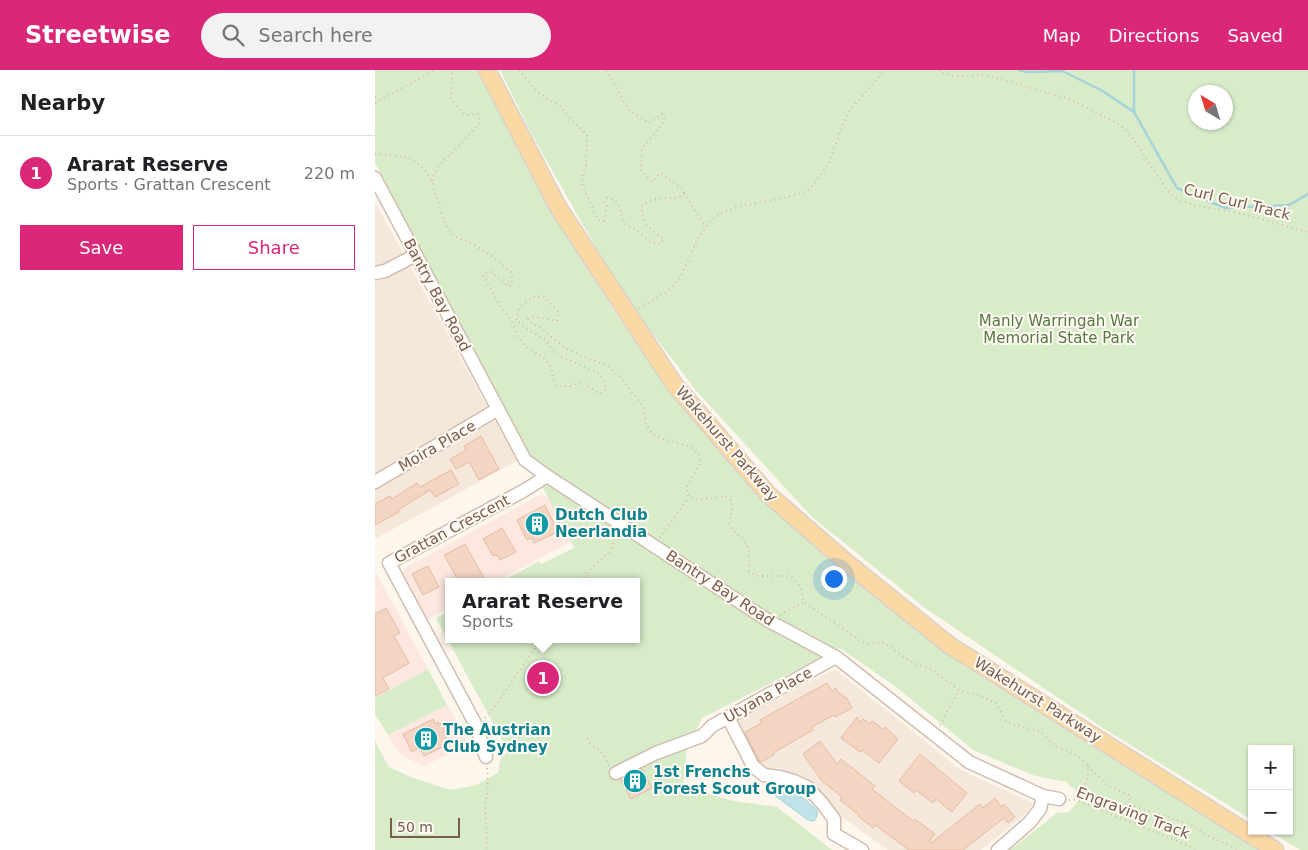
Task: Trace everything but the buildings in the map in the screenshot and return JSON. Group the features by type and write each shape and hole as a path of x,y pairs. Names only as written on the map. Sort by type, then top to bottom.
{"main road":[{"name":"Wakehurst Parkway","path":"487,70 557,207 674,384 768,494 845,562 949,645 1275,850"}],"street":[{"name":"Bantry Bay Road","path":"375,178 525,460 619,524 769,621 836,657 969,762 1043,796 1059,799"},
{"path":"375,273 385,271 416,255"},
{"name":"Moira Place","path":"375,482 499,410"},
{"name":"Grattan Crescent","path":"486,757 477,727 389,563 525,490 547,476"},
{"name":"Utyana Place","path":"616,773 656,753 702,736 711,726 836,657"},
{"path":"728,717 753,766 764,775 780,777 807,787 834,819 834,834 862,850"},
{"path":"998,850 1030,822 1040,809 1043,796"}],"path":[{"path":"375,97 376,102 435,70"},
{"path":"432,181 437,166 480,123 478,114 465,114 451,99 452,73 449,70"},
{"path":"519,70 540,94 560,106 587,135 586,164 581,182 598,220 603,221 607,206 604,202 607,198 615,200 626,225 635,229 650,242 660,244 664,239 644,221 641,215 641,208 657,198 676,198 685,193"},
{"path":"606,70 629,110 649,123 662,114 665,120 642,148 641,171 652,182 660,173 681,188 706,227"},
{"path":"628,314 667,292 680,278 699,236 711,220 721,213 740,206 802,193 810,188 829,164 850,110 885,70"},
{"name":"Curl Curl Track","path":"939,70 953,76 986,75 1069,99 1125,129 1167,190 1175,198 1194,205 1243,214 1308,232"},
{"path":"375,154 412,159 426,171 432,181 444,222 455,237 467,240 491,255 512,273 512,283 509,287 489,271 483,275 498,303 513,324 517,335 526,347 543,357 550,365 556,386 570,386 581,382 599,394 606,389 604,381 597,372 561,357 544,338 527,329 516,320 519,309 528,300 536,296 544,297 559,312 557,321 535,318 529,319 531,322 564,347 583,357 607,365 620,377 644,408 646,424 652,434 691,447 699,454 700,464 685,488 689,497 699,500 725,496 732,501 729,522 732,530 743,539 749,549 749,571 756,576 790,576 800,586 804,602 859,640 869,644 884,642 905,658 931,669 959,690 981,696 997,704 1006,722 1041,732 1055,746 1069,751 1080,758 1107,785 1129,795 1131,804 1191,825 1209,836 1240,850"},
{"path":"654,546 689,497"},
{"path":"584,578 611,550 619,524"},
{"path":"769,621 804,602"},
{"path":"477,727 496,705 538,643"},
{"path":"934,735 959,690"},
{"path":"588,738 590,745 600,749 612,772 616,773"},
{"path":"486,757 488,790 485,803 487,850"},
{"path":"1074,800 1087,782 1088,766"},
{"name":"Engraving Track","path":"1059,799 1074,800 1199,850"}],"shaded area":[{"path":"375,202 517,461 375,539"},
{"path":"542,494 597,527 503,578 445,578 445,609 426,620 402,577 405,568"},
{"path":"375,571 428,669 375,698"},
{"path":"836,670 961,770 1033,803 1028,812 981,850 888,850 840,815 811,784 778,767 764,769 757,764 733,723"},
{"path":"447,705 466,738 463,747 424,766 401,755 388,735"}],"green space":[{"path":"375,70 480,70 554,217 620,320 674,395 853,577 966,667 1261,850 1010,850 1057,813 1069,812 1082,796 1066,782 1032,775 973,750 896,687 840,648 702,718 687,749 683,787 733,801 777,807 832,850 375,850 375,741 389,767 413,778 451,790 476,785 498,773 500,760 508,751 450,643 640,643 640,578 508,578 539,561 541,564 574,548 375,162"},
{"name":"Manly Warringah War Memorial State Park","path":"500,70 1308,70 1308,850 1300,850 1276,835 1293,835 1293,745 1248,745 1248,818 1103,728 925,608 812,517 698,393 621,292 531,133"},
{"path":"445,613 445,635 436,618"},
{"path":"428,669 447,705 388,735 375,714 375,698"}],"water":[{"path":"774,783 792,790 817,810 816,819 814,821 808,820 770,792 768,788 770,784"}],"waterway":[{"path":"1019,70 1027,72 1062,71 1101,90 1134,112 1177,188 1225,208 1289,205 1308,194"},
{"path":"1134,70 1134,112"}],"place":[{"name":"Dutch Club Neerlandia","path":"537,524"},
{"name":"Ararat Reserve","path":"543,678"},
{"name":"The Austrian Club Sydney","path":"426,739"},
{"name":"1st Frenchs Forest Scout Group","path":"635,781"}]}
